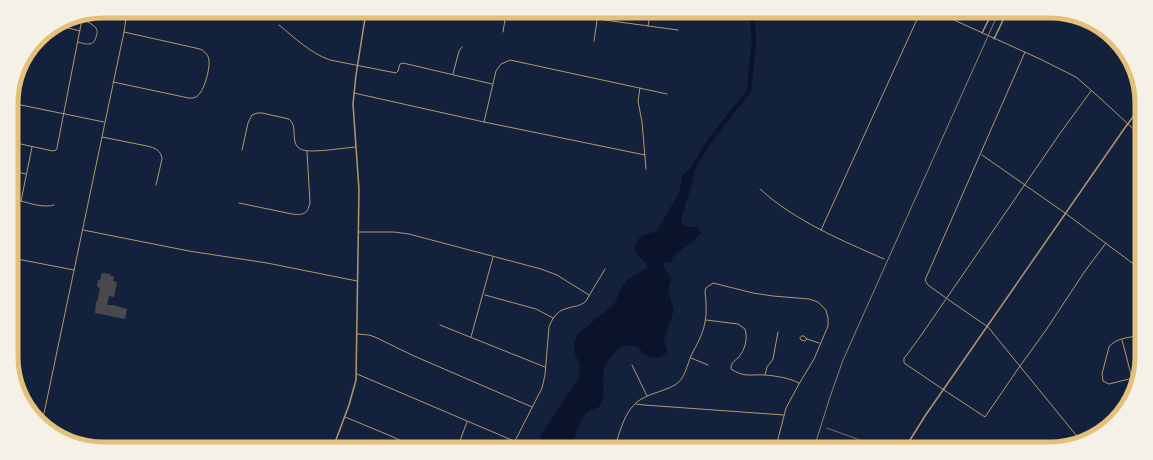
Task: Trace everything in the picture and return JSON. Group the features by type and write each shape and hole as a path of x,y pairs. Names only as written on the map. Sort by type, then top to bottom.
{"street":[{"path":"43,417 126,18"},
{"path":"335,442 354,389 356,374 359,190 354,93 365,18"},
{"path":"503,32 505,18"},
{"path":"648,26 649,18"},
{"path":"821,230 917,18"},
{"path":"949,18 1025,52 1080,80 1135,131"},
{"path":"982,33 990,18"},
{"path":"994,39 1004,18"},
{"path":"594,41 597,19 678,30"},
{"path":"78,42 91,44 96,40 96,28 84,20"},
{"path":"18,143 56,150 82,21"},
{"path":"279,25 311,51 330,60 396,73 400,64 403,63 492,84"},
{"path":"65,27 80,31"},
{"path":"113,82 191,98 199,95 204,85 209,61 202,49 124,32"},
{"path":"453,74 459,51 462,47"},
{"path":"1025,52 925,278 925,282 988,326 1078,437"},
{"path":"484,122 496,71 504,62 510,60 667,94"},
{"path":"640,88 638,101 642,122 646,169"},
{"path":"1091,91 906,356 904,363 985,417 1085,271 1106,244"},
{"path":"354,93 484,122 645,155"},
{"path":"18,105 104,122"},
{"path":"242,150 249,120 252,115 257,113 289,119 294,125 294,139 299,149 307,151 356,146"},
{"path":"908,442 1065,213 1135,114"},
{"path":"101,137 147,146 158,150 162,159 156,185"},
{"path":"21,201 32,146"},
{"path":"239,203 299,215 305,213 308,210 310,203 307,151"},
{"path":"981,154 1065,213 1135,265"},
{"path":"18,172 26,174"},
{"path":"760,189 771,199 821,230 884,260"},
{"path":"18,201 43,206 54,205"},
{"path":"83,229 201,254 277,265 358,281"},
{"path":"358,232 394,232 409,234 493,256 553,273 589,295"},
{"path":"471,338 493,256"},
{"path":"18,259 74,270"},
{"path":"356,374 515,442 542,388 546,368 549,327 559,312 583,304 605,269"},
{"path":"617,442 626,417 632,406 647,396 674,385 679,381 686,370 690,358 702,335 706,320 705,291 710,284 713,283 747,292 816,300 826,310 828,326 814,359 786,408 778,442"},
{"path":"483,294 536,309 554,318"},
{"path":"706,320 740,325 745,329 746,338 744,346 738,357 733,362 731,369 748,376 765,375 790,379 799,384"},
{"path":"440,325 546,368"},
{"path":"765,375 767,367 773,359 778,332"},
{"path":"357,334 375,337 414,356 532,407"},
{"path":"1132,378 1109,384 1104,383 1102,372 1110,345 1122,339 1135,337"},
{"path":"807,339 820,344"},
{"path":"1122,339 1132,376"},
{"path":"690,358 708,365"},
{"path":"632,366 647,396"},
{"path":"636,404 785,415"},
{"path":"345,417 404,442"},
{"path":"460,442 468,422"}],"path":[{"path":"827,428 863,442"}],"water":[{"path":"696,163 692,184 681,219 682,224 689,227 696,227 702,233 673,257 671,262 664,262 663,264 666,271 670,275 671,280 668,290 674,310 664,340 668,354 658,357 650,357 636,346 628,345 621,347 616,351 605,366 603,374 604,393 600,406 586,413 574,442 539,442 542,434 578,380 580,365 575,354 574,342 578,334 615,303 621,288 628,279 647,268 647,265 634,248 642,236 656,232 679,193 682,176"}],"building":[{"path":"102,273 111,274 110,276 114,276 113,281 117,282 114,297 109,296 107,305 127,309 125,319 95,313 96,301 97,302 100,288 97,286 97,283 99,282 97,282 100,280"}],"waterway":[{"path":"694,168 711,139 749,91 754,42 752,18"}],"railway":[{"path":"816,442 843,360 996,18"}]}
